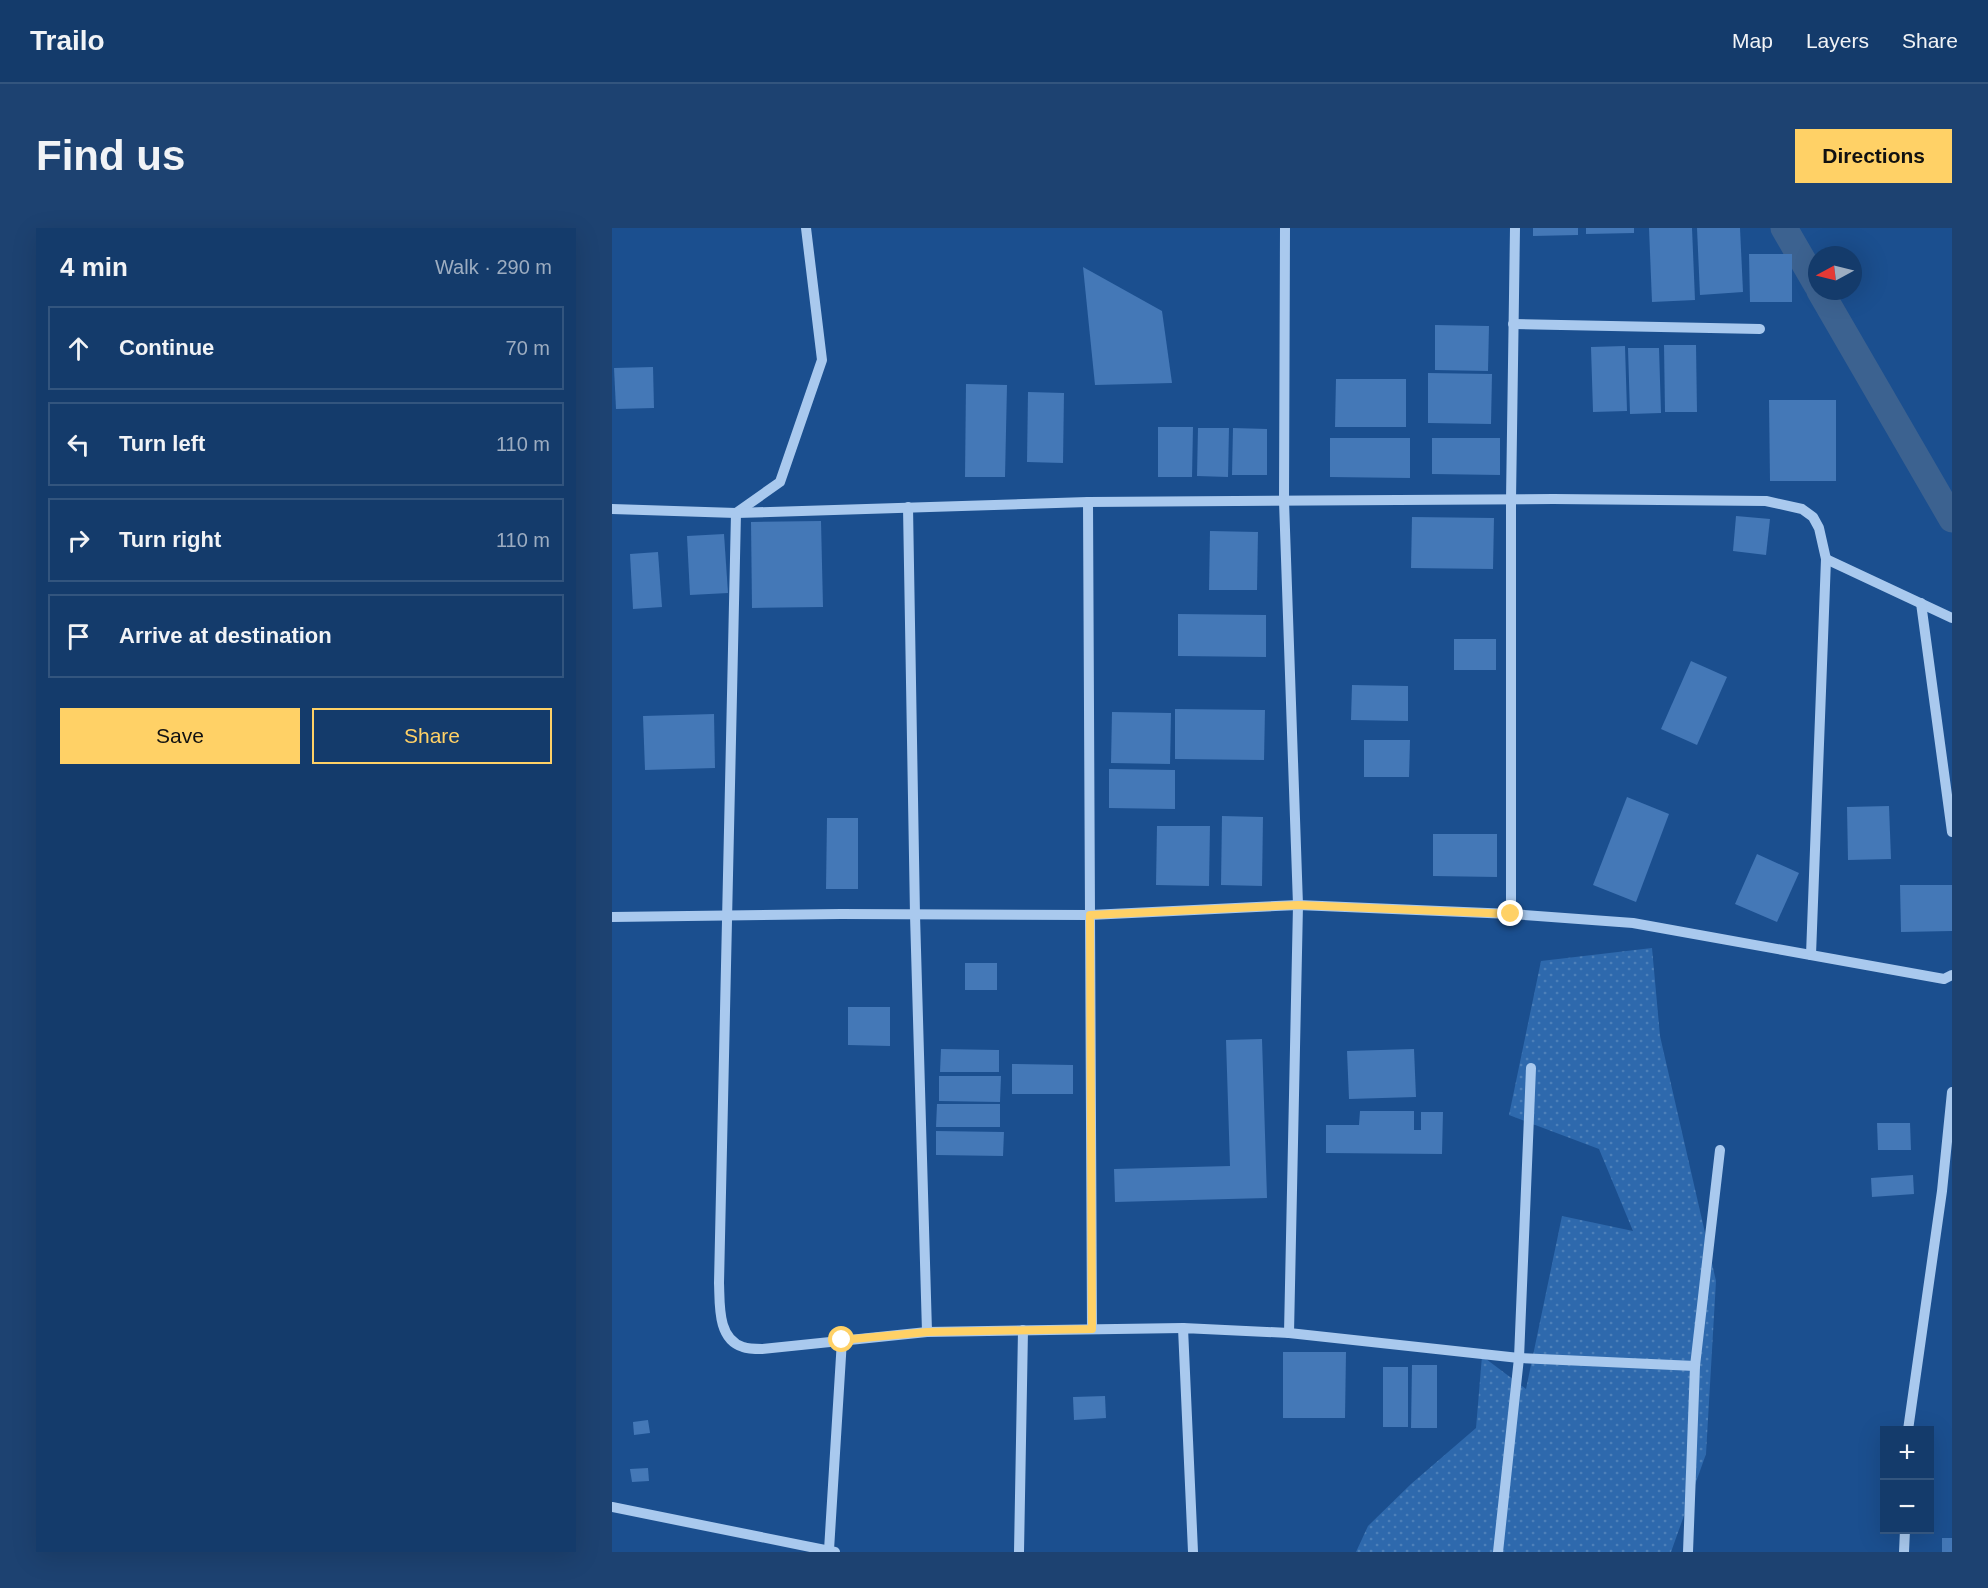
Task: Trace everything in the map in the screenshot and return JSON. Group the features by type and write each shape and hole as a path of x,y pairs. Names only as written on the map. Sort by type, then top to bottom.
{"street":[{"path":"736,513 780,482 822,360 806,228"},
{"path":"1284,228 1284,501 1298,905 1289,1333"},
{"path":"1511,914 1511,500 1515,228"},
{"path":"1513,324 1760,329"},
{"path":"612,509 736,513 1088,502 1511,500 1766,501 1802,509 1813,517 1819,528 1826,559 1811,955"},
{"path":"1088,502 1092,1329"},
{"path":"908,507 915,915 927,1332"},
{"path":"736,513 729,915 719,1283 723,1326 731,1340 742,1347 762,1349 927,1332 1183,1328 1289,1333 1519,1358 1695,1366"},
{"path":"1826,559 1952,618"},
{"path":"1921,603 1952,832"},
{"path":"612,917 1090,915 1298,905 1511,914 1633,923 1944,980 1952,975"},
{"path":"1498,1552 1519,1358 1531,1068"},
{"path":"1909,1426 1941,1191 1952,1092"},
{"path":"1688,1552 1695,1366 1720,1150"},
{"path":"1183,1328 1193,1552"},
{"path":"1019,1552 1023,1330"},
{"path":"612,1507 832,1551 842,1340"},
{"path":"1905,1534 1905,1552"}],"shaded area":[{"path":"1652,948 1660,1036 1716,1281 1706,1454 1671,1552 1356,1552 1368,1526 1411,1484 1476,1428 1482,1356 1526,1389 1562,1216 1633,1231 1599,1149 1509,1115 1541,961"}],"building":[{"path":"1533,228 1578,228 1578,235 1533,236"},
{"path":"1586,228 1634,228 1634,233 1586,234"},
{"path":"1649,228 1692,228 1695,300 1652,302"},
{"path":"1697,228 1740,228 1743,292 1700,295"},
{"path":"1749,254 1792,254 1792,302 1750,302"},
{"path":"1083,267 1162,311 1172,383 1095,385"},
{"path":"1435,325 1489,326 1488,371 1435,370"},
{"path":"1664,345 1696,345 1697,412 1665,412"},
{"path":"1625,346 1627,411 1593,412 1591,347"},
{"path":"1628,348 1659,348 1661,413 1630,414"},
{"path":"653,367 654,408 616,409 614,368"},
{"path":"1428,373 1492,374 1491,424 1428,423"},
{"path":"1336,379 1406,379 1406,427 1335,427"},
{"path":"966,384 1007,385 1005,477 965,477"},
{"path":"1028,392 1064,393 1063,463 1027,462"},
{"path":"1769,400 1836,400 1836,481 1770,481"},
{"path":"1158,427 1193,427 1192,477 1158,477"},
{"path":"1198,428 1229,428 1228,477 1197,476"},
{"path":"1233,428 1267,429 1267,475 1232,475"},
{"path":"1330,438 1410,438 1410,478 1330,477"},
{"path":"1432,438 1500,438 1500,475 1432,474"},
{"path":"1736,516 1770,519 1766,555 1733,551"},
{"path":"1412,517 1494,518 1493,569 1411,568"},
{"path":"821,521 823,607 752,608 751,522"},
{"path":"1210,531 1258,532 1257,590 1209,590"},
{"path":"724,534 728,593 690,595 687,536"},
{"path":"658,552 662,607 633,609 630,554"},
{"path":"1178,614 1266,615 1266,657 1178,656"},
{"path":"1454,639 1496,639 1496,670 1454,670"},
{"path":"1691,661 1727,677 1697,745 1661,729"},
{"path":"1352,685 1408,686 1408,721 1351,720"},
{"path":"1175,709 1265,710 1264,760 1175,759"},
{"path":"1112,712 1171,713 1170,764 1111,763"},
{"path":"714,714 715,768 645,770 643,716"},
{"path":"1364,740 1410,740 1409,777 1364,777"},
{"path":"1109,769 1175,770 1175,809 1109,808"},
{"path":"1627,797 1669,814 1636,902 1593,885"},
{"path":"1889,806 1891,859 1848,860 1847,807"},
{"path":"1222,816 1263,817 1262,886 1221,885"},
{"path":"827,818 858,818 858,889 826,889"},
{"path":"1157,826 1210,826 1209,886 1156,885"},
{"path":"1433,834 1497,834 1497,877 1433,876"},
{"path":"1757,854 1799,873 1777,922 1735,904"},
{"path":"1900,885 1952,885 1952,931 1901,932"},
{"path":"965,963 997,963 997,990 965,990"},
{"path":"848,1007 890,1007 890,1046 848,1045"},
{"path":"1262,1039 1267,1198 1115,1202 1114,1169 1230,1166 1226,1040"},
{"path":"941,1049 999,1050 999,1072 940,1072"},
{"path":"1414,1049 1416,1097 1349,1099 1347,1051"},
{"path":"1012,1064 1073,1065 1073,1094 1012,1094"},
{"path":"939,1076 1001,1076 1000,1102 939,1101"},
{"path":"937,1104 1000,1104 1000,1127 936,1127"},
{"path":"1360,1111 1414,1111 1414,1130 1421,1130 1421,1112 1443,1112 1442,1154 1326,1153 1326,1125 1359,1125"},
{"path":"1877,1123 1910,1123 1911,1150 1878,1150"},
{"path":"936,1131 1004,1132 1003,1156 936,1155"},
{"path":"1913,1175 1914,1194 1872,1197 1871,1178"},
{"path":"1283,1352 1346,1352 1345,1418 1283,1418"},
{"path":"1412,1365 1437,1365 1437,1428 1411,1428"},
{"path":"1383,1367 1408,1367 1408,1427 1383,1427"},
{"path":"1105,1396 1106,1418 1074,1420 1073,1397"},
{"path":"648,1420 650,1433 634,1435 633,1422"},
{"path":"648,1468 649,1481 632,1482 630,1469"},
{"path":"1942,1538 1952,1538 1952,1552 1942,1552"}],"waterway":[{"path":"1784,228 1808,269"},
{"path":"1825,300 1952,519"}],"route":[{"path":"842,1340 927,1332 1092,1329 1090,915 1298,905 1511,914"}]}
